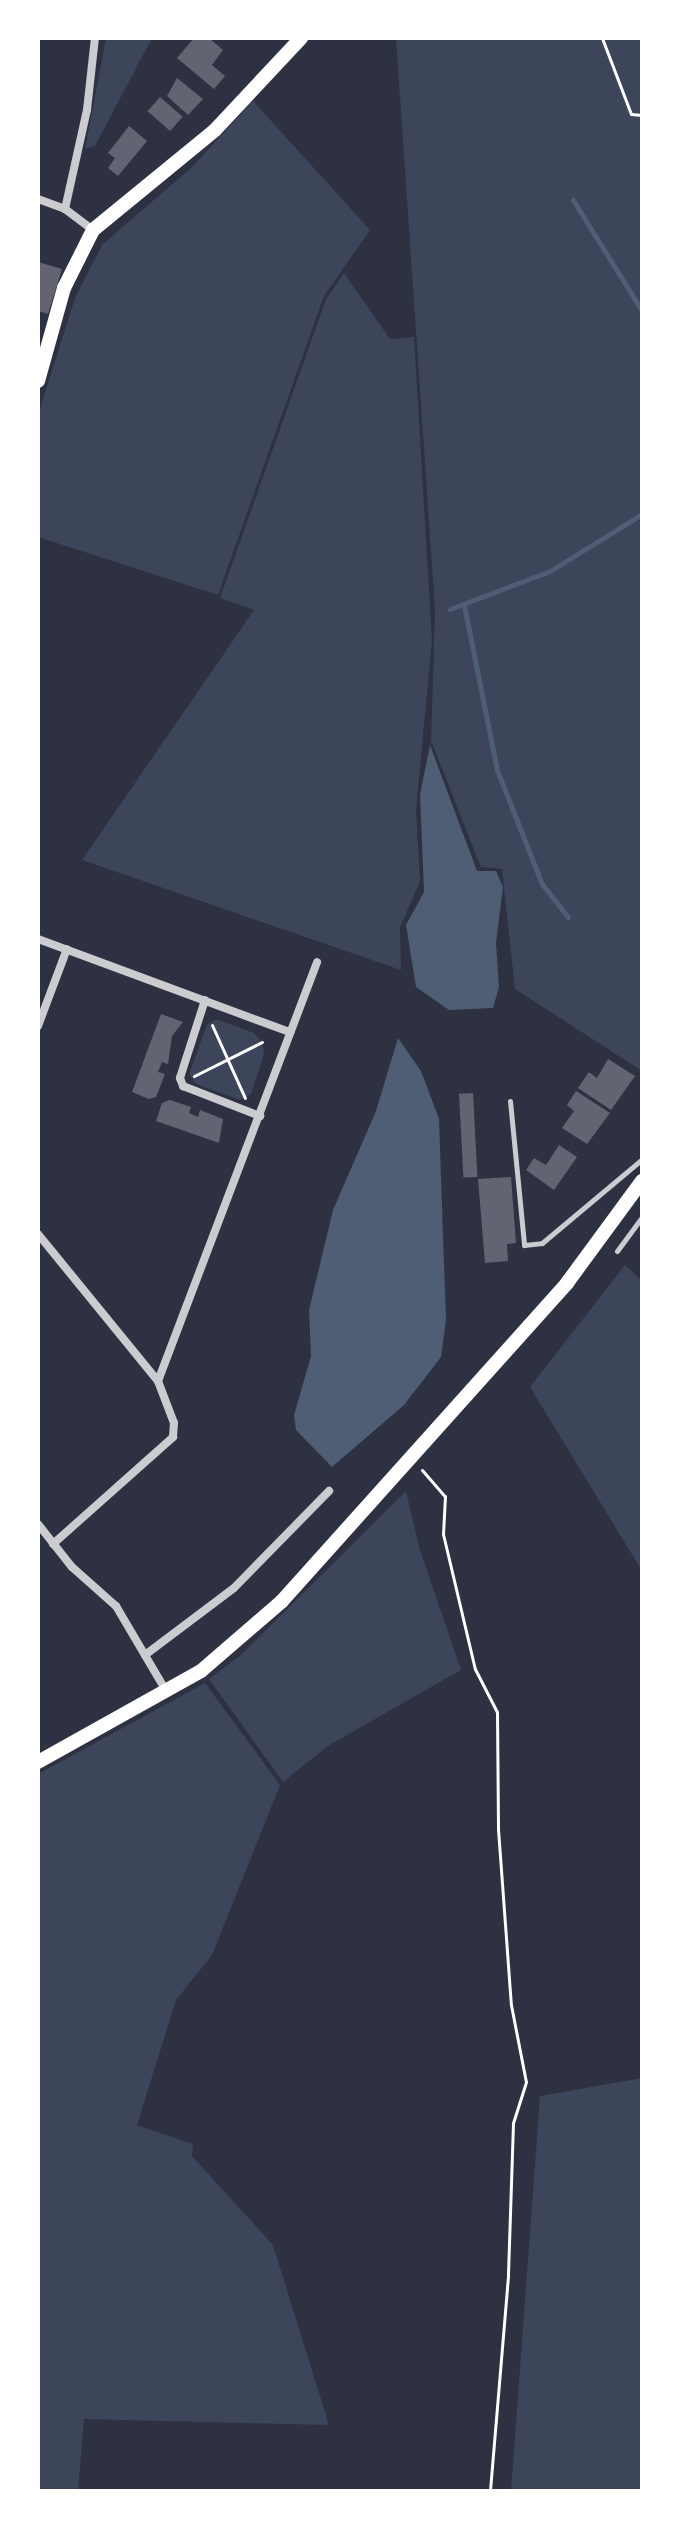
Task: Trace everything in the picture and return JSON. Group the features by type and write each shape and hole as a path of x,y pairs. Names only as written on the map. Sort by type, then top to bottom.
{"main road":[{"path":"38,381 64,288 93,230 215,130 301,38"},
{"path":"38,1762 166,1692 240,1641 412,1461 567,1283 642,1181"}],"street":[{"path":"65,209 87,110 95,38"},
{"path":"38,199 65,209 93,230"},
{"path":"38,939 290,1032"},
{"path":"38,1026 67,949"},
{"path":"158,1381 317,962"},
{"path":"205,1000 180,1078 183,1086 260,1116"},
{"path":"38,1234 158,1381 174,1423 173,1437 53,1544"},
{"path":"145,1655 234,1588 329,1491"},
{"path":"38,1524 86,1582 116,1606 166,1692"}],"lane":[{"path":"510,1101 518,1228 524,1245 542,1243 642,1159"},
{"path":"617,1251 642,1217"}],"path":[{"path":"602,38 631,114 642,115"},
{"path":"210,1021 245,1098"},
{"path":"190,1077 262,1042"},
{"path":"412,1461 445,1496 443,1534 475,1669 497,1712 498,1829 511,2005 526,2082 513,2123 508,2276 490,2491"}],"shaded area":[{"path":"106,38 152,38 95,146 85,149"},
{"path":"396,38 642,38 642,1071 515,989 502,869 481,867 431,741 435,610"},
{"path":"253,101 370,230 324,296 218,595 38,537 38,415 75,298 102,245 192,167"},
{"path":"344,273 390,339 414,337 432,640 416,810 420,882 400,927 401,970 82,860 254,610 220,598 326,299"},
{"path":"430,745 477,871 496,871 503,887 496,943 499,987 493,1008 449,1010 416,987 406,925 424,892 420,795"},
{"path":"216,1019 254,1033 262,1042 264,1054 251,1094 240,1100 196,1084 189,1074 207,1025"},
{"path":"398,1038 421,1071 439,1119 446,1320 441,1357 404,1405 332,1467 296,1430 294,1415 311,1356 309,1310 333,1210 376,1111"},
{"path":"625,1265 642,1281 642,1571 530,1387"},
{"path":"406,1491 419,1547 461,1670 328,1746 283,1782 209,1679 241,1655"},
{"path":"205,1683 280,1785 212,1955 176,2000 137,2125 193,2144 192,2156 273,2245 329,2425 84,2419 78,2491 38,2491 38,1774"},
{"path":"642,2078 642,2491 511,2491 540,2096"}],"building":[{"path":"194,38 209,38 223,50 212,65 225,76 214,89 177,58"},
{"path":"177,78 203,99 188,115 167,96"},
{"path":"160,97 183,117 170,131 148,111"},
{"path":"129,126 147,141 118,176 108,168 115,158 108,153"},
{"path":"38,262 62,269 48,314 38,311"},
{"path":"161,1014 183,1022 172,1036 168,1064 162,1062 158,1072 165,1074 156,1097 149,1099 132,1092"},
{"path":"608,1059 635,1076 611,1110 578,1088 589,1072 597,1078"},
{"path":"576,1091 610,1113 587,1144 562,1128 574,1111 567,1105"},
{"path":"473,1093 477,1177 463,1178 459,1094"},
{"path":"170,1100 191,1107 189,1113 198,1117 200,1110 223,1119 219,1143 156,1121 162,1103"},
{"path":"559,1145 577,1157 554,1190 526,1170 534,1158 546,1165"},
{"path":"511,1177 516,1243 507,1244 508,1261 485,1263 478,1179"}],"waterway":[{"path":"573,200 642,311"},
{"path":"450,609 550,571 642,514"},
{"path":"464,605 497,770 542,884 568,917"}]}
